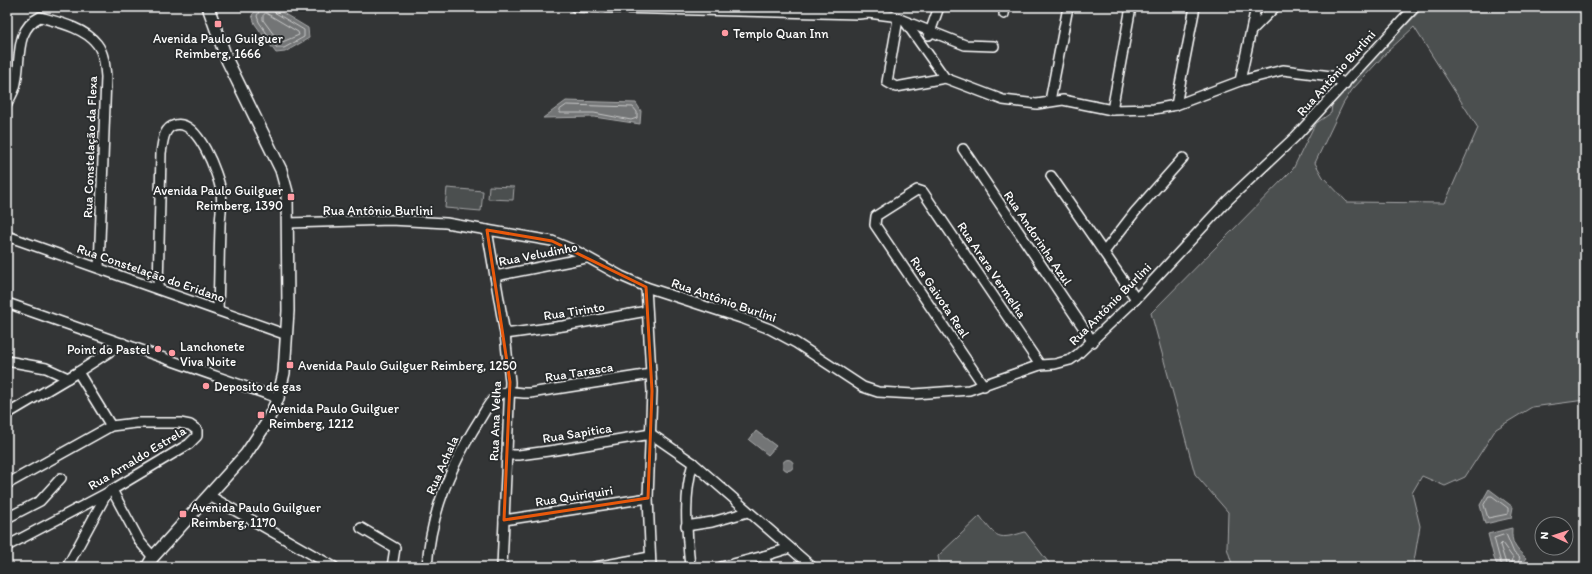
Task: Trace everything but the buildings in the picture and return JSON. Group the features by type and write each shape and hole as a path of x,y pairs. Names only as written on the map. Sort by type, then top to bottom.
{"main road":[{"path":"147,567 153,557 246,454 266,424 278,398 284,373 288,223 287,192 281,170 227,60 208,7"}],"street":[{"path":"575,7 870,10 965,45 994,46"},
{"path":"930,33 939,7"},
{"path":"1050,101 1068,7"},
{"path":"1112,110 1131,7"},
{"path":"1176,105 1195,7"},
{"path":"1240,81 1256,7"},
{"path":"1251,30 1275,7"},
{"name":"Rua Antônio Burlini","path":"288,223 392,220 446,223 552,241 646,288 744,319 770,329 796,343 863,387 878,392 892,394 949,393 984,386 1040,365 1070,360 1093,342 1136,299 1204,224 1295,137 1415,7"},
{"name":"Rua Constelação da Flexa","path":"7,104 15,87 24,31 32,21 40,18 70,26 85,34 97,44 104,58 106,77 99,268"},
{"path":"902,21 945,78"},
{"path":"902,21 887,82 896,87 945,78 1003,100 1037,104 1063,100 1112,110 1154,109 1176,105 1240,81 1283,70 1331,76 1345,84"},
{"path":"158,290 161,153 163,137 166,131 173,126 181,124 188,128 198,138 210,157 221,192 218,310"},
{"name":"Rua Andorinha Azul","path":"962,148 1093,342"},
{"path":"1104,252 1135,212 1183,158"},
{"path":"1051,176 1136,299"},
{"name":"Rua Gaivota Real","path":"921,191 917,190 876,216 874,222 984,386"},
{"name":"Rua Arara Vermelha","path":"921,191 1040,365"},
{"name":"Rua Ana Velha","path":"487,230 505,334 510,391 502,567"},
{"name":"Rua Constelação do Eridano","path":"7,236 286,335"},
{"name":"Rua Veludinho","path":"495,276 586,258"},
{"path":"646,288 651,374 651,434 648,498 651,567"},
{"path":"7,303 278,398"},
{"name":"Rua Tirinto","path":"505,334 563,326 647,311"},
{"path":"7,414 78,372 123,343"},
{"path":"7,362 46,368 68,378"},
{"path":"78,372 111,426"},
{"name":"Rua Tarasca","path":"510,391 530,393 651,374"},
{"name":"Rua Achala","path":"426,567 440,500 465,443 492,400 500,394 510,391"},
{"name":"Rua Arnaldo Estrela","path":"7,484 111,426 131,423 180,423 190,425 197,430 197,436 189,444 110,491 8,547"},
{"path":"651,434 693,463 812,567"},
{"name":"Rua Sapitica","path":"507,455 549,451 651,434"},
{"path":"690,567 686,526 688,478 693,463"},
{"path":"7,518 40,501 61,478"},
{"path":"110,491 140,542 153,557"},
{"path":"67,567 110,491"},
{"path":"208,495 334,567"},
{"name":"Rua Quiriquiri","path":"504,520 648,498"},
{"path":"686,526 712,522 748,512"},
{"path":"361,528 395,548 392,567"},
{"path":"721,567 790,548"},
{"path":"764,556 768,567"},
{"path":"595,567 650,557"}],"highlighted area":[{"path":"487,230 552,241 646,287 652,391 648,498 504,520 510,382"}],"shaded area":[{"path":"1424,7 1585,7 1585,400 1532,407 1496,429 1465,477 1445,486 1422,476 1412,493 1420,526 1413,567 1233,567 1227,548 1228,512 1195,474 1151,313 1293,169 1315,124 1331,113 1332,105 1374,58","holes":["1414,27 1478,128 1445,203 1347,202 1323,177 1315,163 1343,104 1352,90 1387,52"]},
{"path":"489,186 514,187 513,200 488,199"},
{"path":"447,188 483,191 481,211 445,208"},
{"path":"980,516 990,529 999,536 1003,537 1025,532 1052,567 940,567 938,556"}],"water":[{"path":"259,7 273,7 308,28 309,38 285,52 276,53 255,24 252,15"},
{"path":"566,101 636,103 641,111 640,124 594,117 543,118"},
{"path":"756,431 776,446 768,455 749,440"},
{"path":"786,460 790,460 792,461 792,469 786,470 783,467 783,463"},
{"path":"1489,489 1513,507 1511,518 1485,524 1480,505"},
{"path":"1512,528 1514,545 1526,558 1519,567 1498,567 1494,558 1488,534"}],"place":[{"name":"Avenida Paulo Guilguer Reimberg, 1666","path":"218,24"},
{"name":"Templo Quan Inn","path":"725,33"},
{"name":"Avenida Paulo Guilguer Reimberg, 1390","path":"291,197"},
{"name":"Point do Pastel","path":"158,349"},
{"name":"Lanchonete Viva Noite","path":"172,353"},
{"name":"Avenida Paulo Guilguer Reimberg, 1250","path":"290,365"},
{"name":"Deposito de gas","path":"206,386"},
{"name":"Avenida Paulo Guilguer Reimberg, 1212","path":"261,415"},
{"name":"Avenida Paulo Guilguer Reimberg, 1170","path":"183,514"}]}
